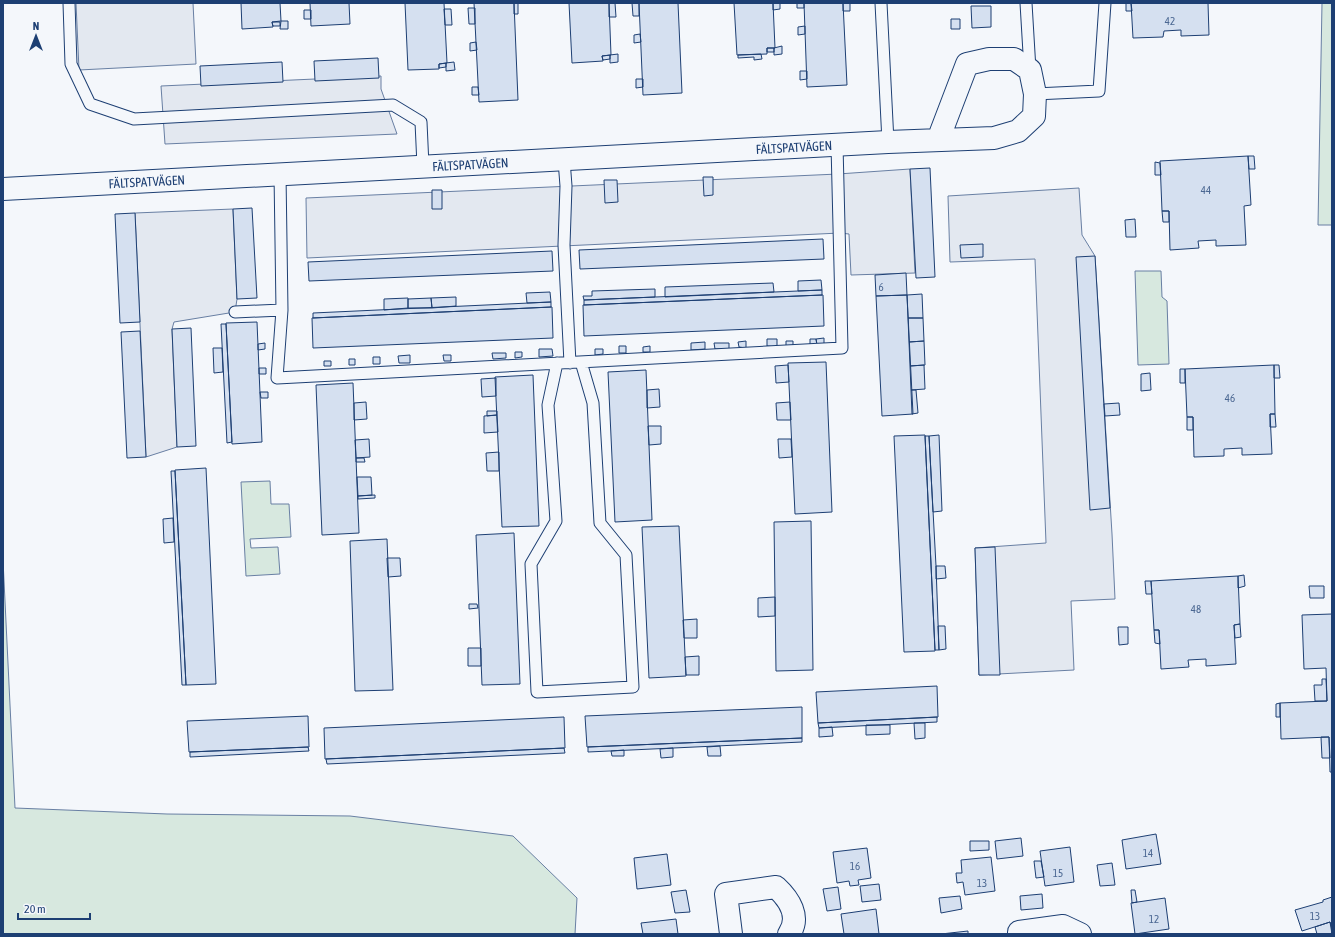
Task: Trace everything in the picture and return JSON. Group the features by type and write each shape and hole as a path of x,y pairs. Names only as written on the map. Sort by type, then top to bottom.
{"street":[{"path":"938,140 967,64 989,59 1014,59 1030,70"},
{"name":"FÄLTSPATVÄGEN","path":"3,189 423,166 564,160 837,144 994,138 1018,131 1034,116 1035,94 1030,70"},
{"path":"731,934 726,894 776,887 784,894 791,905 794,917 792,929 789,934"},
{"path":"1019,934 1019,932 1063,926 1080,934"}],"lane":[{"path":"69,3 71,64 90,104 134,119 393,105 421,122 423,166"},
{"path":"881,3 888,142"},
{"path":"1026,3 1030,70"},
{"path":"1035,94 1099,91 1105,3"},
{"path":"280,174 282,310 278,378 557,364 842,348 837,144"},
{"path":"557,364 548,404 556,521 530,564 537,692 633,688 626,555 600,523 594,403 576,362 564,245 566,186 564,160"},
{"path":"235,312 282,310"}],"shaded area":[{"path":"76,3 193,3 196,64 79,70"},
{"path":"1322,3 1332,3 1332,225 1318,225"},
{"path":"381,76 381,89 397,134 165,144 161,86"},
{"path":"910,169 915,273 851,275 849,234 840,233 307,258 306,198 838,174"},
{"path":"1079,188 1082,235 1095,256 1115,599 1071,601 1074,670 979,675 975,548 1046,543 1035,259 950,262 948,196"},
{"path":"233,209 237,299 235,312 174,322 172,329 177,447 146,457 135,213"},
{"path":"1135,271 1161,271 1162,297 1167,301 1169,364 1138,365"},
{"path":"270,481 271,504 289,504 291,537 250,539 251,548 278,547 280,574 246,576 241,482"},
{"path":"3,560 15,808 167,814 350,816 513,836 577,898 575,934 3,934"}],"building":[{"path":"241,3 280,3 281,21 272,22 273,27 242,29"},
{"path":"310,3 349,3 350,24 311,26"},
{"path":"405,3 444,3 447,63 439,64 439,69 408,70"},
{"path":"474,3 514,3 518,100 479,102"},
{"path":"514,3 518,3 518,14 514,14"},
{"path":"569,3 609,3 611,55 602,56 603,61 572,63"},
{"path":"609,3 615,3 616,17 609,17"},
{"path":"632,3 639,3 639,16 633,16"},
{"path":"639,3 678,3 682,93 643,95"},
{"path":"734,3 773,3 775,48 767,48 767,54 737,55"},
{"path":"773,3 780,3 780,9 773,10"},
{"path":"797,3 804,3 804,8 797,8"},
{"path":"804,3 843,3 847,85 807,87"},
{"path":"843,3 850,3 850,11 843,11"},
{"path":"1126,3 1131,3 1132,11 1126,11"},
{"path":"1131,3 1208,3 1209,35 1181,36 1181,30 1164,31 1163,37 1133,38"},
{"path":"971,6 991,6 991,27 972,28"},
{"path":"468,8 475,8 475,24 469,24"},
{"path":"444,9 451,9 452,25 445,25"},
{"path":"304,10 311,10 311,19 304,19"},
{"path":"951,19 960,19 960,29 951,29"},
{"path":"281,21 288,21 288,29 280,29"},
{"path":"272,22 280,22 280,26 273,26"},
{"path":"805,26 805,34 798,35 798,27"},
{"path":"640,34 641,42 634,43 634,35"},
{"path":"476,42 477,50 470,51 470,43"},
{"path":"782,46 782,54 774,55 774,48"},
{"path":"767,48 774,48 774,52 767,52"},
{"path":"618,54 618,62 610,63 610,55"},
{"path":"761,54 762,59 754,60 754,57 738,58 738,55"},
{"path":"610,55 610,59 603,60 602,56"},
{"path":"378,58 379,78 315,81 314,61"},
{"path":"282,62 283,82 201,86 200,66"},
{"path":"454,62 455,70 446,71 446,63"},
{"path":"446,63 446,67 439,68 439,64"},
{"path":"800,71 807,71 807,79 800,80"},
{"path":"636,79 643,79 643,87 636,88"},
{"path":"472,87 478,87 479,95 472,95"},
{"path":"1248,156 1251,205 1244,206 1246,245 1216,246 1216,240 1198,241 1199,248 1170,250 1169,211 1162,211 1160,161"},
{"path":"1248,156 1254,156 1255,169 1249,169"},
{"path":"1155,162 1160,163 1161,175 1155,175"},
{"path":"930,168 935,277 916,278 910,169"},
{"path":"703,177 713,177 713,195 704,196"},
{"path":"604,180 617,180 618,202 605,203"},
{"path":"432,190 442,190 442,209 432,209"},
{"path":"252,208 257,298 237,299 233,209"},
{"path":"1162,211 1169,211 1169,222 1163,222"},
{"path":"135,213 140,322 120,323 115,214"},
{"path":"1135,219 1136,237 1126,237 1125,220"},
{"path":"823,239 824,259 580,269 579,250"},
{"path":"983,244 983,257 961,258 960,245"},
{"path":"552,251 553,271 309,281 308,262"},
{"path":"1095,256 1110,508 1090,510 1076,257"},
{"path":"906,273 907,295 876,296 875,275"},
{"path":"821,280 822,290 798,291 798,281"},
{"path":"773,283 774,292 665,297 665,287"},
{"path":"655,289 655,297 584,300 583,296 592,296 592,291"},
{"path":"822,290 822,295 584,305 584,300"},
{"path":"550,292 551,302 527,303 526,293"},
{"path":"922,294 923,318 908,318 907,295"},
{"path":"823,295 824,326 584,336 583,305"},
{"path":"907,295 913,414 882,416 876,296"},
{"path":"456,297 456,306 432,308 431,298"},
{"path":"408,298 408,308 384,310 384,299"},
{"path":"431,298 432,308 408,308 408,299"},
{"path":"551,302 551,307 313,318 313,313"},
{"path":"552,307 553,338 313,348 312,318"},
{"path":"908,318 923,318 924,341 909,342"},
{"path":"257,322 262,442 232,444 226,323"},
{"path":"221,324 226,324 232,442 227,443"},
{"path":"191,328 196,446 177,447 172,329"},
{"path":"140,331 146,457 127,458 121,332"},
{"path":"824,338 824,345 817,345 816,339"},
{"path":"767,339 777,339 777,347 767,346"},
{"path":"810,339 816,339 817,345 810,345"},
{"path":"746,341 746,348 739,347 738,342"},
{"path":"786,341 793,341 793,346 786,346"},
{"path":"924,341 925,365 910,366 909,342"},
{"path":"705,342 705,349 691,350 691,343"},
{"path":"265,343 265,349 258,350 258,344"},
{"path":"714,343 729,343 729,349 715,349"},
{"path":"619,346 626,346 626,353 619,353"},
{"path":"650,346 650,352 643,352 643,347"},
{"path":"213,348 222,348 223,372 214,373"},
{"path":"539,349 552,349 553,356 539,357"},
{"path":"595,349 603,349 603,354 595,355"},
{"path":"515,352 522,352 522,357 515,358"},
{"path":"492,353 506,353 506,358 493,359"},
{"path":"410,355 410,363 399,363 398,356"},
{"path":"443,355 451,355 451,361 444,361"},
{"path":"373,357 380,357 380,364 373,364"},
{"path":"349,359 355,359 355,365 349,365"},
{"path":"324,361 331,361 331,366 324,366"},
{"path":"826,362 832,512 795,514 788,363"},
{"path":"788,365 789,382 776,383 775,366"},
{"path":"924,365 925,389 911,390 910,366"},
{"path":"1274,365 1275,414 1270,414 1272,454 1242,455 1242,448 1224,449 1224,456 1194,457 1193,417 1187,417 1185,369"},
{"path":"1274,365 1279,365 1280,378 1274,378"},
{"path":"259,368 266,368 266,374 259,374"},
{"path":"1180,369 1185,369 1185,383 1180,383"},
{"path":"646,370 652,520 615,522 608,372"},
{"path":"1150,373 1151,390 1141,391 1141,374"},
{"path":"533,375 539,526 502,527 495,377"},
{"path":"496,378 496,396 482,397 481,379"},
{"path":"353,383 359,533 322,535 316,385"},
{"path":"659,389 660,407 647,408 647,390"},
{"path":"911,390 916,390 918,413 912,414"},
{"path":"260,392 268,392 268,398 261,398"},
{"path":"366,402 367,419 354,420 354,403"},
{"path":"790,402 791,420 777,420 776,403"},
{"path":"1119,403 1120,415 1105,416 1104,404"},
{"path":"487,411 497,411 497,415 487,416"},
{"path":"1270,414 1275,414 1276,427 1270,427"},
{"path":"497,415 498,432 484,433 484,416"},
{"path":"1187,417 1193,417 1193,430 1187,430"},
{"path":"648,426 661,426 661,444 649,445"},
{"path":"925,435 935,651 904,652 894,436"},
{"path":"939,435 942,511 933,512 929,436"},
{"path":"925,436 929,436 939,650 935,650"},
{"path":"369,439 370,457 356,458 355,440"},
{"path":"778,439 791,439 792,457 779,458"},
{"path":"499,452 499,471 487,471 486,453"},
{"path":"356,458 364,458 365,462 356,462"},
{"path":"206,468 216,684 186,685 175,470"},
{"path":"171,471 175,471 186,685 182,685"},
{"path":"357,477 371,477 372,495 358,496"},
{"path":"375,495 375,498 358,499 358,496"},
{"path":"173,518 174,542 164,543 163,519"},
{"path":"811,521 813,670 776,671 774,522"},
{"path":"679,526 686,676 649,678 642,527"},
{"path":"514,533 520,684 482,685 476,535"},
{"path":"387,539 393,690 355,691 350,541"},
{"path":"995,547 1000,675 979,675 975,548"},
{"path":"387,558 400,558 401,576 388,577"},
{"path":"936,566 945,566 946,578 936,579"},
{"path":"1244,575 1245,586 1238,588 1238,576"},
{"path":"1238,576 1240,624 1234,625 1236,664 1206,666 1206,659 1188,660 1189,667 1161,669 1159,630 1154,630 1151,581"},
{"path":"1145,581 1151,581 1152,594 1146,594"},
{"path":"1309,586 1324,586 1324,598 1310,598"},
{"path":"775,597 775,616 758,617 758,598"},
{"path":"469,604 477,604 478,608 469,609"},
{"path":"1332,614 1332,772 1330,772 1329,737 1281,739 1280,703 1327,701 1326,668 1304,669 1302,615"},
{"path":"697,619 697,638 684,638 683,620"},
{"path":"1240,624 1241,637 1235,638 1234,625"},
{"path":"938,626 945,626 946,649 939,650"},
{"path":"1118,627 1128,627 1128,644 1119,645"},
{"path":"1154,630 1159,630 1160,644 1155,643"},
{"path":"468,648 481,648 481,666 468,666"},
{"path":"699,656 699,675 686,675 685,657"},
{"path":"1322,679 1326,679 1327,701 1315,701 1314,685 1322,685"},
{"path":"937,686 938,717 818,723 816,692"},
{"path":"1280,703 1280,717 1276,717 1276,704"},
{"path":"802,707 802,738 587,747 585,716"},
{"path":"308,716 309,747 189,752 187,721"},
{"path":"564,717 565,748 325,759 324,728"},
{"path":"937,717 937,722 819,728 818,723"},
{"path":"914,723 925,723 925,738 915,739"},
{"path":"866,725 890,725 890,734 866,735"},
{"path":"832,727 833,736 819,737 819,728"},
{"path":"1321,737 1329,737 1330,758 1322,758"},
{"path":"802,738 802,742 588,752 588,747"},
{"path":"720,746 721,756 708,756 707,747"},
{"path":"308,747 309,751 190,757 190,752"},
{"path":"564,748 565,753 327,764 326,759"},
{"path":"673,748 673,757 661,758 660,749"},
{"path":"624,750 624,756 612,756 611,751"},
{"path":"1156,834 1161,864 1126,869 1122,840"},
{"path":"1021,838 1023,856 997,859 995,841"},
{"path":"970,841 989,841 989,850 970,851"},
{"path":"1070,847 1074,882 1045,886 1040,851"},
{"path":"867,848 871,878 858,880 859,885 850,886 849,881 837,883 833,852"},
{"path":"667,854 671,885 637,889 634,858"},
{"path":"991,857 995,891 965,895 963,882 957,883 956,873 962,873 961,860"},
{"path":"1034,861 1041,861 1044,877 1036,878"},
{"path":"1112,863 1115,885 1100,886 1097,865"},
{"path":"879,884 881,900 862,902 860,886"},
{"path":"838,887 841,909 827,911 823,889"},
{"path":"686,890 690,912 675,913 671,892"},
{"path":"1131,890 1135,890 1137,902 1132,903"},
{"path":"1042,894 1043,908 1021,910 1020,896"},
{"path":"960,896 962,909 941,913 939,898"},
{"path":"1332,897 1332,929 1330,922 1302,931 1295,910 1323,902 1323,900"},
{"path":"1165,898 1169,929 1135,934 1131,903"},
{"path":"876,909 879,934 844,934 841,914"},
{"path":"676,919 678,934 643,934 641,923"},
{"path":"1330,922 1332,934 1317,934 1315,927"},
{"path":"968,931 968,934 941,934"}]}
